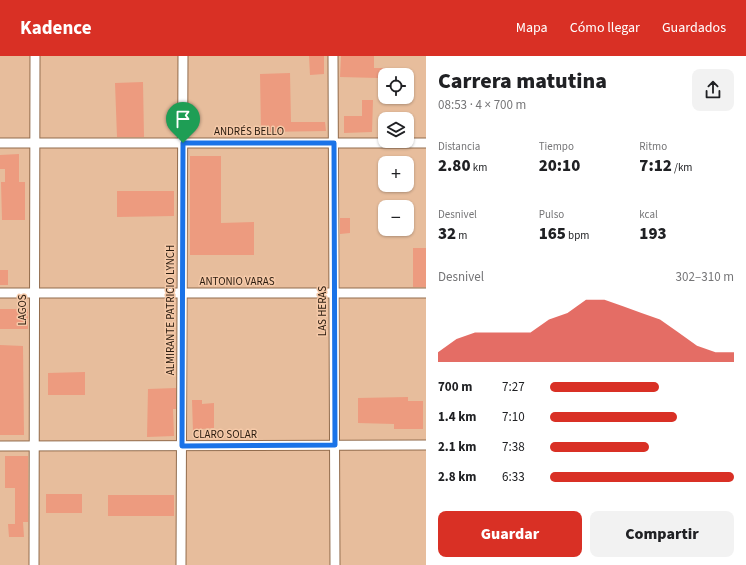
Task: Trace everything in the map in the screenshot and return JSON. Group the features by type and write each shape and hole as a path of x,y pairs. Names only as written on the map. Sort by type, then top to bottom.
{"street":[{"name":"LAGOS","path":"34,565 35,56"},
{"name":"ALMIRANTE PATRICIO LYNCH","path":"182,565 183,56"},
{"name":"LAS HERAS","path":"334,56 335,565"},
{"name":"ANDRÉS BELLO","path":"0,143 426,143"},
{"name":"ANTONIO VARAS","path":"0,293 426,293"},
{"name":"CLARO SOLAR","path":"0,446 426,445"}],"building":[{"path":"309,56 324,56 324,74 310,75"},
{"path":"341,56 374,56 374,68 378,68 378,78 340,77"},
{"path":"290,73 291,122 325,122 326,131 261,132 260,74"},
{"path":"143,82 144,137 117,137 115,83"},
{"path":"362,100 373,100 372,132 344,133 344,116 362,116"},
{"path":"19,154 19,182 25,182 25,220 2,220 1,182 5,182 5,169 0,169 0,155"},
{"path":"190,156 221,156 221,223 254,222 254,255 190,255"},
{"path":"117,191 174,191 174,216 117,217"},
{"path":"340,218 350,218 350,233 340,234"},
{"path":"413,248 426,248 426,287 413,287"},
{"path":"0,270 8,270 8,285 0,285"},
{"path":"0,309 28,309 28,329 0,329"},
{"path":"0,345 23,346 24,435 0,435"},
{"path":"85,372 85,395 48,395 48,373"},
{"path":"176,388 176,409 173,409 174,436 147,437 148,389"},
{"path":"408,397 408,401 423,401 423,429 394,429 394,424 358,423 358,398"},
{"path":"192,400 202,400 202,404 214,403 214,428 202,429 202,432 193,432"},
{"path":"5,456 28,456 28,522 23,522 24,537 9,537 8,524 15,524 15,488 5,488"},
{"path":"46,494 82,494 82,513 46,513"},
{"path":"108,495 174,495 174,516 108,516"}],"route":[{"path":"183,143 334,143 335,445 182,446 183,143"}]}
